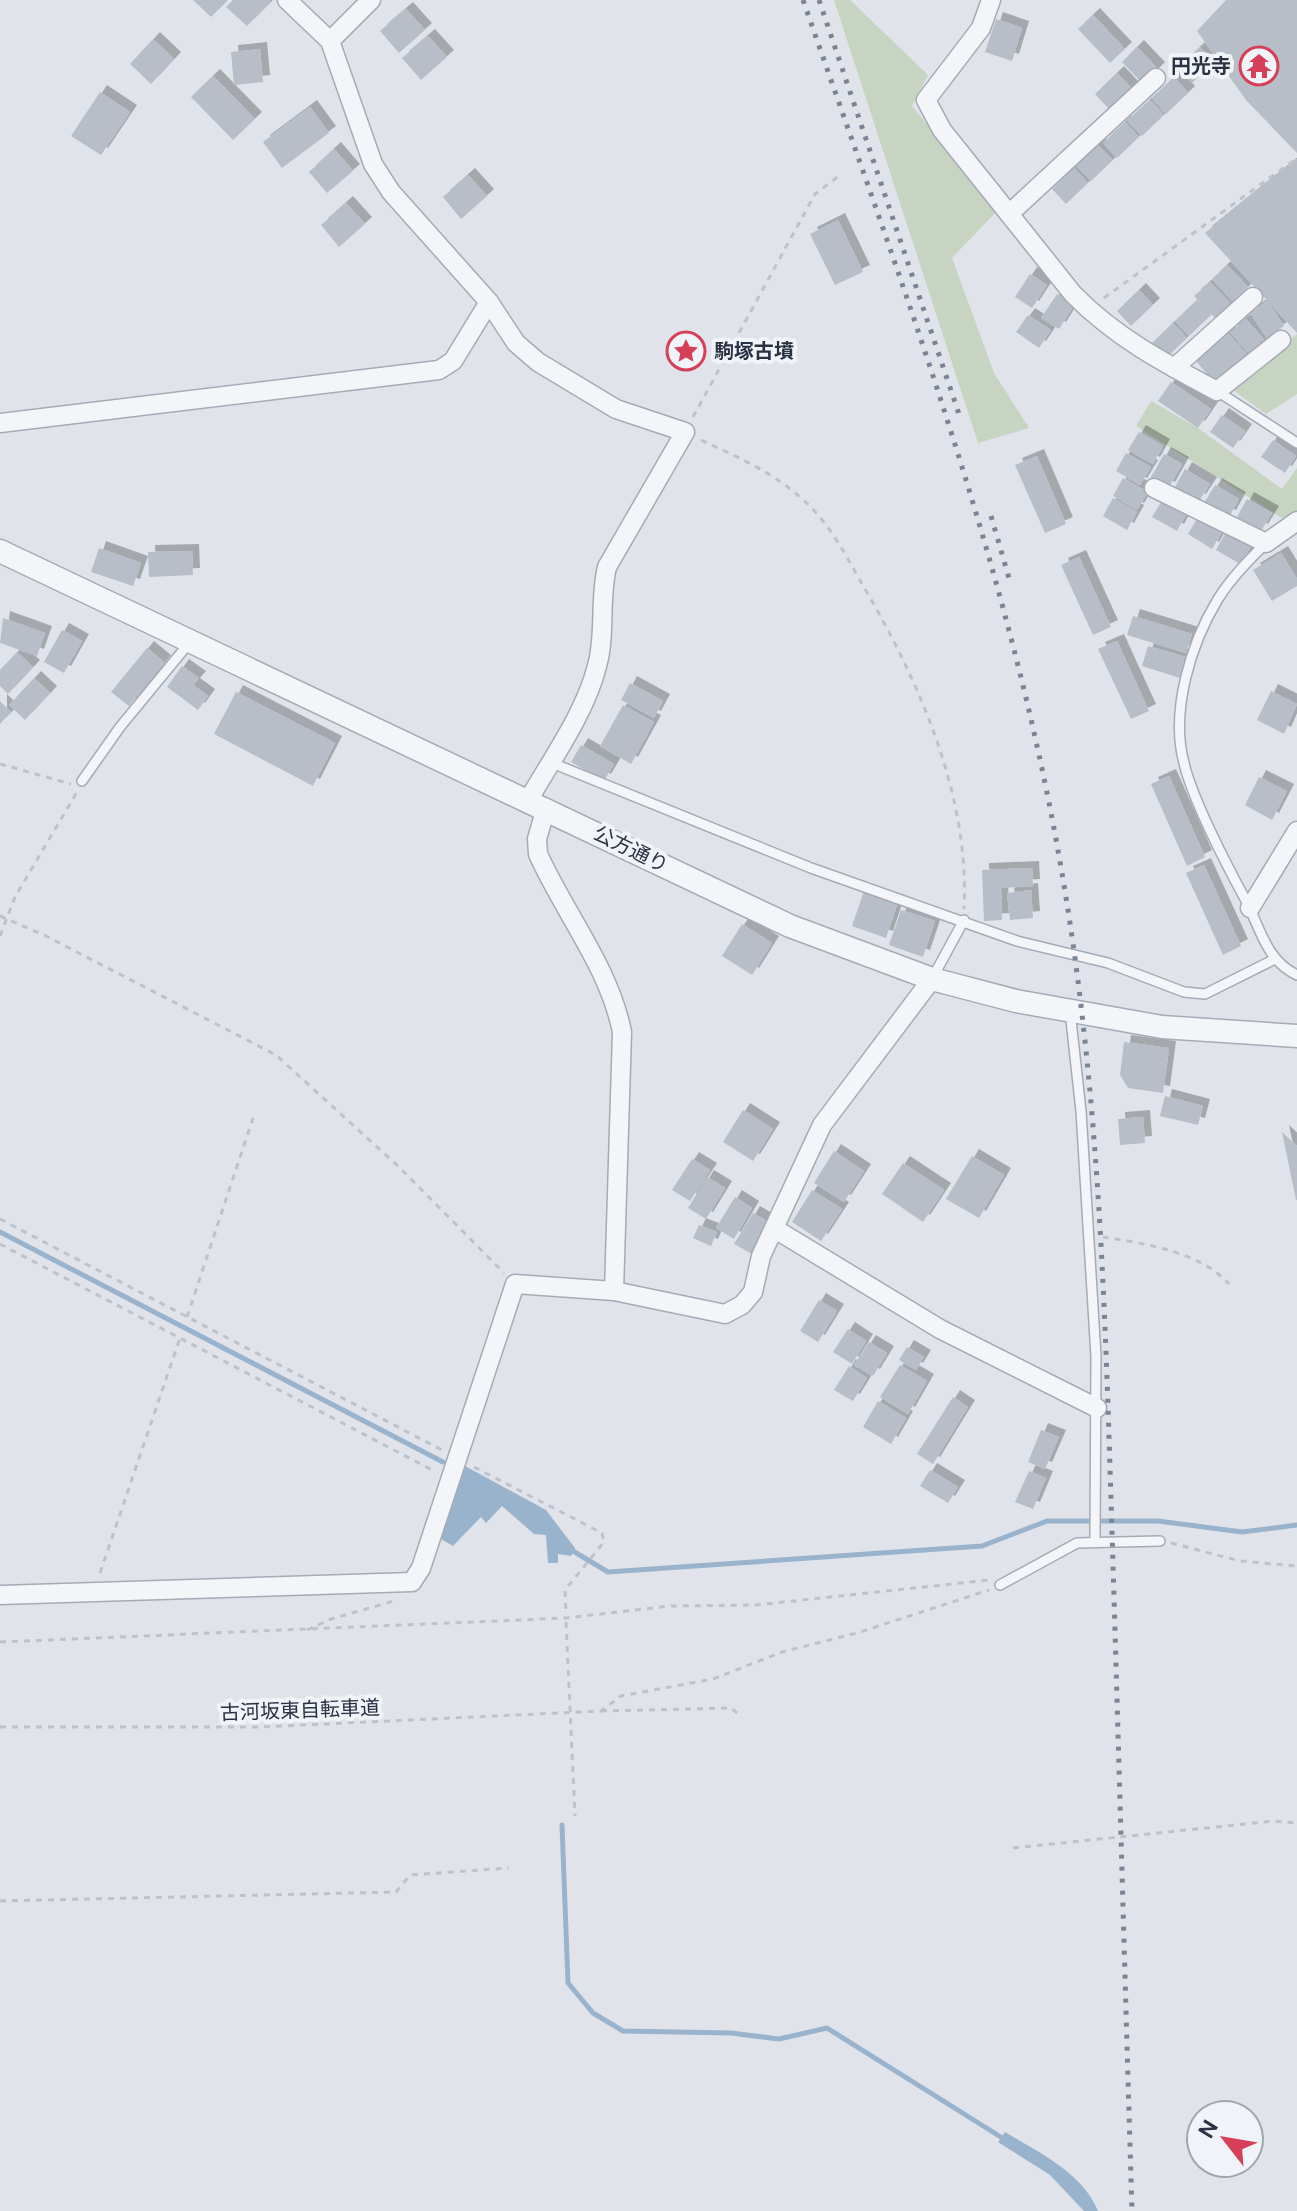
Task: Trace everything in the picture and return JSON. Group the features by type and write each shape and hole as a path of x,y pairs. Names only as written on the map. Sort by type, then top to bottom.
{"street":[{"path":"287,0 330,41 373,164 391,192 489,302 516,343 538,362 616,409 685,432 607,567 601,590 597,669 552,763 537,803 538,854 606,980 616,1004 622,1032 614,1291"},
{"path":"330,41 371,0"},
{"path":"991,0 981,28 926,100 942,130 1088,310 1132,345 1217,391 1281,340"},
{"path":"1009,214 1156,78"},
{"path":"1174,368 1253,297"},
{"path":"0,423 439,370 453,361 489,302"},
{"path":"1154,488 1266,543 1297,521"},
{"name":"公方通り","path":"0,551 537,803 790,926 932,979 1070,1011 1162,1027 1297,1036"},
{"path":"1250,908 1297,831"},
{"path":"0,1595 412,1582 421,1568 515,1284 614,1291 725,1314 742,1305 753,1292 761,1256 822,1125 932,979"},
{"path":"775,1229 940,1329 1097,1408"}],"lane":[{"path":"1217,391 1297,443"},
{"path":"1266,543 1218,598 1199,636 1186,682 1180,729 1184,763 1273,960 1297,975"},
{"path":"82,781 120,727 190,642"},
{"path":"552,763 811,868 1017,941 1108,963 1184,992 1205,994 1273,960"},
{"path":"932,979 964,920"},
{"path":"1070,1011 1089,1235 1097,1408 1096,1537"},
{"path":"1000,1585 1043,1563 1064,1546 1096,1537 1160,1541"}],"path":[{"path":"1088,310 1297,158"},
{"path":"839,176 815,194 685,432 766,470 803,499 834,534 888,627 943,762 960,824 966,873 964,920"},
{"path":"0,764 70,784 82,781"},
{"path":"0,936 6,918 82,781"},
{"path":"0,916 276,1055 399,1167 515,1284"},
{"path":"187,1317 255,1112"},
{"path":"0,1219 602,1533 604,1542 565,1590 566,1615"},
{"path":"1089,1235 1179,1254 1217,1272 1229,1284"},
{"path":"0,1244 450,1479"},
{"path":"94,1592 180,1338"},
{"path":"1160,1541 1240,1561 1297,1566"},
{"path":"0,1642 304,1632 566,1618 670,1606 756,1605 976,1579 1000,1585"},
{"path":"304,1632 331,1619 401,1599 412,1582"},
{"name":"古河坂東自転車道","path":"601,1711 621,1696 713,1679 782,1652 940,1608 981,1595 1000,1585"},
{"path":"566,1622 575,1816"},
{"name":"古河坂東自転車道","path":"0,1727 260,1727 703,1707 731,1708 742,1717"},
{"path":"1013,1848 1274,1821 1297,1823"},
{"path":"0,1901 396,1892 410,1875 509,1868"}],"green space":[{"path":"834,0 850,0 928,75 912,106 998,210 952,258 994,373 1029,428 978,443"},
{"path":"1297,334 1297,394 1266,414 1233,390"},
{"path":"1151,401 1198,428 1282,489 1297,468 1297,514 1285,520 1136,426"}],"water":[{"path":"465,1466 546,1510 575,1548 571,1556 558,1554 558,1563 548,1563 546,1535 534,1534 502,1506 486,1523 481,1517 453,1546 439,1538"},
{"path":"1005,2132 1071,2175 1082,2185 1098,2211 1084,2211 1050,2175 998,2142"}],"building":[{"path":"193,0 228,0 211,17"},
{"path":"233,0 271,2 247,26 226,7"},
{"name":"円光寺","path":"1226,0 1297,0 1297,153 1246,100 1197,31"},
{"path":"406,9 425,30 399,53 380,31"},
{"path":"1093,15 1125,49 1110,63 1078,29"},
{"path":"996,19 1022,28 1012,61 985,52"},
{"path":"428,36 447,57 421,80 402,58"},
{"path":"153,39 174,59 151,84 130,64"},
{"path":"1137,47 1158,69 1143,84 1122,62"},
{"path":"1200,47 1214,62 1192,83 1178,68"},
{"path":"260,49 263,82 234,85 231,52"},
{"path":"1117,73 1132,89 1110,110 1095,94"},
{"path":"213,76 255,119 233,140 191,97"},
{"path":"1174,77 1188,93 1166,114 1152,98"},
{"path":"100,92 130,112 101,155 71,136"},
{"path":"1150,100 1164,115 1142,136 1127,121"},
{"path":"310,107 329,133 282,168 263,142"},
{"path":"1125,122 1139,137 1117,158 1103,143"},
{"path":"1098,145 1113,160 1091,181 1076,166"},
{"path":"334,149 353,171 327,193 309,172"},
{"path":"1297,159 1297,333 1205,233"},
{"path":"1074,168 1088,183 1066,204 1052,189"},
{"path":"468,175 487,196 461,219 443,197"},
{"path":"346,203 365,224 339,247 321,225"},
{"path":"838,220 863,272 835,285 810,234"},
{"path":"1227,265 1248,287 1233,302 1212,279"},
{"path":"1030,274 1047,285 1032,308 1015,297"},
{"path":"1210,282 1231,304 1215,318 1194,296"},
{"path":"1139,290 1153,305 1131,326 1117,311"},
{"path":"1057,294 1074,305 1059,329 1041,318"},
{"path":"1197,300 1211,315 1189,336 1175,321"},
{"path":"1267,301 1284,326 1267,338 1250,313"},
{"path":"1028,315 1051,330 1039,348 1016,332"},
{"path":"1246,319 1266,342 1250,355 1230,332"},
{"path":"1173,323 1187,338 1165,359 1151,344"},
{"path":"1228,333 1248,356 1215,384 1196,361"},
{"path":"1171,382 1211,409 1198,428 1158,401"},
{"path":"1222,415 1245,431 1233,448 1210,432"},
{"path":"1139,432 1163,446 1153,464 1128,450"},
{"path":"1273,440 1296,456 1285,473 1261,457"},
{"path":"1126,453 1151,467 1140,485 1116,471"},
{"path":"1164,454 1182,464 1168,489 1150,479"},
{"path":"1037,456 1066,524 1045,533 1015,465"},
{"path":"1185,469 1210,484 1199,501 1175,487"},
{"path":"1123,478 1148,492 1137,510 1113,496"},
{"path":"1215,485 1239,499 1229,517 1204,503"},
{"path":"1113,498 1137,512 1127,530 1103,516"},
{"path":"1163,499 1187,513 1177,531 1152,517"},
{"path":"1247,499 1272,513 1261,531 1237,517"},
{"path":"1198,517 1223,530 1212,549 1188,534"},
{"path":"1226,532 1251,546 1240,564 1216,550"},
{"path":"99,548 141,563 133,586 91,572"},
{"path":"192,551 193,575 149,577 148,552"},
{"path":"1281,553 1297,579 1297,586 1272,601 1253,570"},
{"path":"1079,557 1111,627 1093,635 1061,565"},
{"path":"1133,616 1192,634 1186,653 1127,635"},
{"path":"3,618 45,633 37,656 0,643"},
{"path":"62,630 82,641 64,673 44,662"},
{"path":"1117,641 1149,711 1131,719 1098,649"},
{"path":"1148,646 1186,657 1180,678 1142,666"},
{"path":"147,648 164,662 129,706 111,692"},
{"path":"17,652 33,667 8,694 0,686 0,670"},
{"path":"182,666 199,678 193,685 208,696 198,710 167,687"},
{"path":"34,678 50,693 25,720 9,705"},
{"path":"630,683 663,701 654,718 621,700"},
{"path":"1271,691 1297,704 1284,734 1257,720"},
{"path":"236,692 335,743 313,786 214,734"},
{"path":"0,701 11,712 0,724"},
{"path":"623,705 654,722 631,764 600,746"},
{"path":"581,745 614,764 604,781 571,762"},
{"path":"1169,776 1205,857 1187,866 1151,784"},
{"path":"1259,777 1287,791 1272,820 1245,805"},
{"path":"1204,865 1241,946 1223,955 1186,873"},
{"path":"1032,868 1033,886 1001,888 1002,920 984,921 982,870"},
{"path":"1031,890 1033,918 1010,920 1007,893"},
{"path":"864,891 898,902 886,938 852,926"},
{"path":"901,910 935,921 923,957 889,945"},
{"path":"742,924 772,943 752,975 722,956"},
{"path":"1124,1042 1169,1048 1163,1093 1128,1088 1120,1075"},
{"path":"1165,1096 1203,1106 1198,1125 1160,1116"},
{"path":"743,1110 773,1129 753,1161 723,1142"},
{"path":"1143,1117 1145,1143 1120,1145 1118,1119"},
{"path":"1282,1132 1297,1146 1297,1200 1296,1200"},
{"path":"834,1151 864,1171 844,1202 814,1183"},
{"path":"972,1156 1004,1175 979,1218 946,1199"},
{"path":"692,1159 710,1170 690,1201 672,1190"},
{"path":"903,1163 944,1190 923,1222 882,1194"},
{"path":"707,1177 725,1188 706,1219 688,1208"},
{"path":"812,1190 842,1209 821,1241 792,1222"},
{"path":"735,1197 752,1208 734,1239 716,1228"},
{"path":"753,1213 770,1223 752,1254 734,1244"},
{"path":"699,1225 717,1232 711,1246 693,1238"},
{"path":"819,1300 837,1311 818,1342 800,1331"},
{"path":"848,1329 866,1341 852,1364 833,1352"},
{"path":"869,1342 887,1353 873,1376 854,1365"},
{"path":"907,1347 924,1357 916,1370 899,1360"},
{"path":"900,1365 927,1381 908,1414 880,1397"},
{"path":"849,1366 867,1378 853,1401 834,1390"},
{"path":"953,1397 968,1407 933,1464 917,1454"},
{"path":"878,1401 906,1418 891,1444 863,1427"},
{"path":"1041,1430 1059,1437 1045,1469 1028,1462"},
{"path":"930,1470 958,1487 948,1503 920,1486"},
{"path":"1029,1471 1046,1478 1033,1509 1015,1502"}],"waterway":[{"path":"0,1232 443,1462"},
{"path":"568,1548 608,1572 982,1546 1047,1521 1158,1521 1242,1532 1297,1525"},
{"path":"562,1825 568,1983 593,2013 623,2031 731,2033 779,2039 827,2028 1004,2139"}],"railway":[{"path":"803,0 913,317 981,530 1037,746 1072,940 1092,1108 1103,1277 1132,2211"},
{"path":"819,0 960,417"},
{"path":"991,516 1011,585"}],"place":[{"name":"円光寺","path":"1259,66"},
{"name":"駒塚古墳","path":"686,351"}]}
